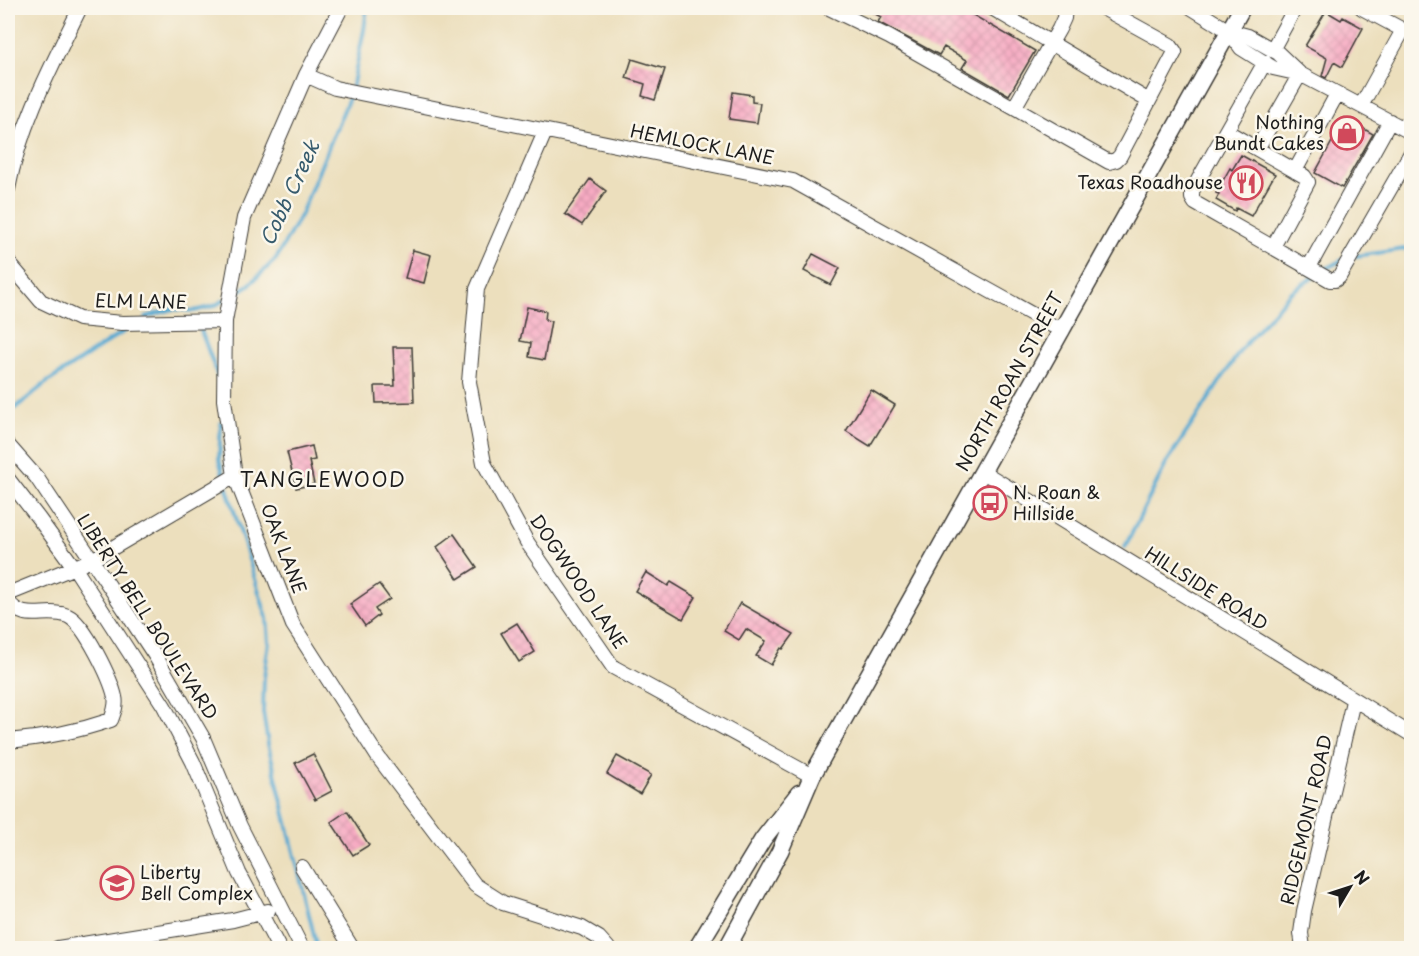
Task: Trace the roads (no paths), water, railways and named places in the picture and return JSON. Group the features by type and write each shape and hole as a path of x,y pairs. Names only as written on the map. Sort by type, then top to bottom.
{"main road":[{"name":"NORTH ROAN STREET","path":"727,948 780,851 812,776 1242,8"},
{"name":"NORTH ROAN STREET","path":"697,948 763,839 812,776"}],"street":[{"path":"8,189 11,169 38,95 80,8"},
{"name":"OAK LANE","path":"341,8 306,75 244,218 225,321 224,400 235,476 293,625 378,757 475,885 503,903 582,928 599,938 608,948"},
{"path":"829,8 889,37 1109,162 1120,156 1174,54 1174,48 1103,8"},
{"path":"993,8 1149,100"},
{"path":"1014,108 1062,22 1065,8"},
{"path":"1192,8 1229,31 1248,36 1272,50 1300,74 1412,133"},
{"path":"1272,50 1295,8"},
{"path":"1361,106 1407,33 1362,8"},
{"path":"1229,31 1241,48 1273,68 1300,74"},
{"path":"1264,62 1192,191 1195,203 1332,280 1339,277 1412,151"},
{"path":"1257,149 1300,74"},
{"name":"HEMLOCK LANE","path":"306,75 335,88 793,181 1062,331"},
{"path":"1295,171 1337,94"},
{"path":"1309,267 1390,121"},
{"path":"1226,131 1307,179 1308,184 1273,247"},
{"name":"DOGWOOD LANE","path":"545,132 477,289 469,382 484,463 526,542 613,667 812,776"},
{"name":"ELM LANE","path":"8,262 40,301 79,318 122,323 225,321"},
{"name":"LIBERTY BELL BOULEVARD","path":"8,445 36,478 156,657 203,738 240,826 302,948"},
{"name":"HILLSIDE ROAD","path":"983,472 1353,701 1412,735"},
{"path":"8,594 92,560 235,476"},
{"name":"LIBERTY BELL BOULEVARD","path":"8,479 74,567 164,706 195,766 239,873 279,948"},
{"path":"8,741 96,725 111,720 116,708 115,696 105,671 79,625 69,616 26,614 9,606"},
{"name":"RIDGEMONT ROAD","path":"1303,948 1301,933 1304,911 1353,701"},
{"path":"195,766 213,760"},
{"path":"302,867 352,948"},
{"path":"58,948 262,914 280,906"}],"waterway":[{"name":"Cobb Creek","path":"352,88 367,8"},
{"name":"Cobb Creek","path":"233,295 249,285 276,259 301,214 350,95"},
{"path":"1356,256 1412,248"},
{"path":"1321,271 1346,258"},
{"path":"1125,547 1167,462 1242,348 1290,293 1315,276"},
{"name":"Cobb Creek","path":"146,317 172,309 194,311 214,306 224,300"},
{"path":"199,325 218,377"},
{"name":"Cobb Creek","path":"8,414 46,383 129,328"},
{"path":"221,423 219,459 224,478"},
{"path":"226,485 267,618 269,642 264,677 263,712 268,744 317,948"}],"place":[{"name":"Nothing Bundt Cakes","path":"1347,133"},
{"name":"Texas Roadhouse","path":"1246,183"},
{"name":"N. Roan & Hillside","path":"990,503"},
{"name":"Liberty Bell Complex","path":"117,883"}],"district":[{"name":"TANGLEWOOD","path":"323,480"}]}
